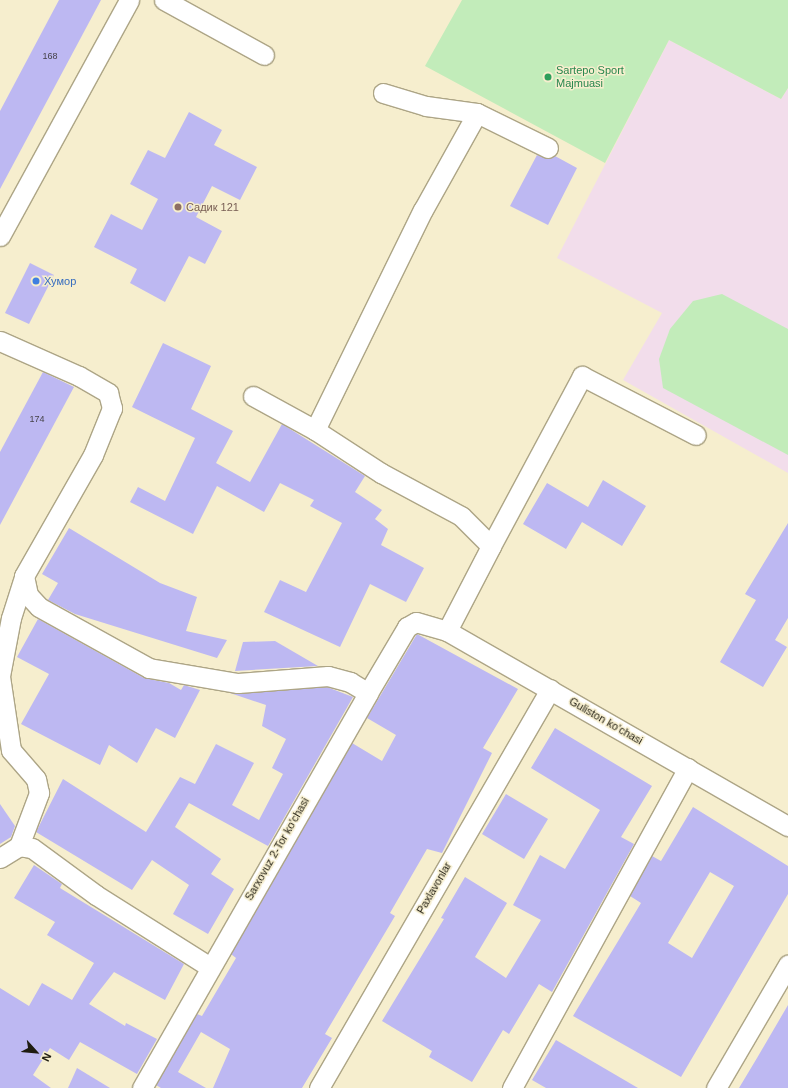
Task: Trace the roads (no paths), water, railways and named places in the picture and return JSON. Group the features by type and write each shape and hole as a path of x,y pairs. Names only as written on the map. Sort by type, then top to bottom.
{"street":[{"path":"0,236 129,0"},
{"path":"164,0 264,55"},
{"path":"384,93 426,106 476,113 548,148"},
{"path":"315,430 419,217 476,113"},
{"path":"0,341 79,376 108,393 112,408 93,455 24,576 11,618 0,676 11,750 36,779 39,793 19,846 0,858"},
{"path":"447,631 582,376 696,435"},
{"path":"253,396 315,430 381,473 461,516 491,546"},
{"path":"24,576 28,595 39,607 149,668 238,683 328,676 350,682 368,693"},
{"name":"Guliston ko'chasi","path":"422,621 447,631 788,826"},
{"name":"Sarxovuz 2-Tor ko'chasi","path":"142,1088 210,967 407,627 422,621"},
{"name":"Paxlavonlar","path":"319,1088 550,689"},
{"path":"512,1088 688,768"},
{"path":"19,846 32,848 96,895 210,967"},
{"path":"716,1088 788,965"}],"place":[{"name":"Sartepo Sport Majmuasi","path":"548,77"},
{"name":"Садик 121","path":"178,207"},
{"name":"Хумор","path":"36,281"}]}
